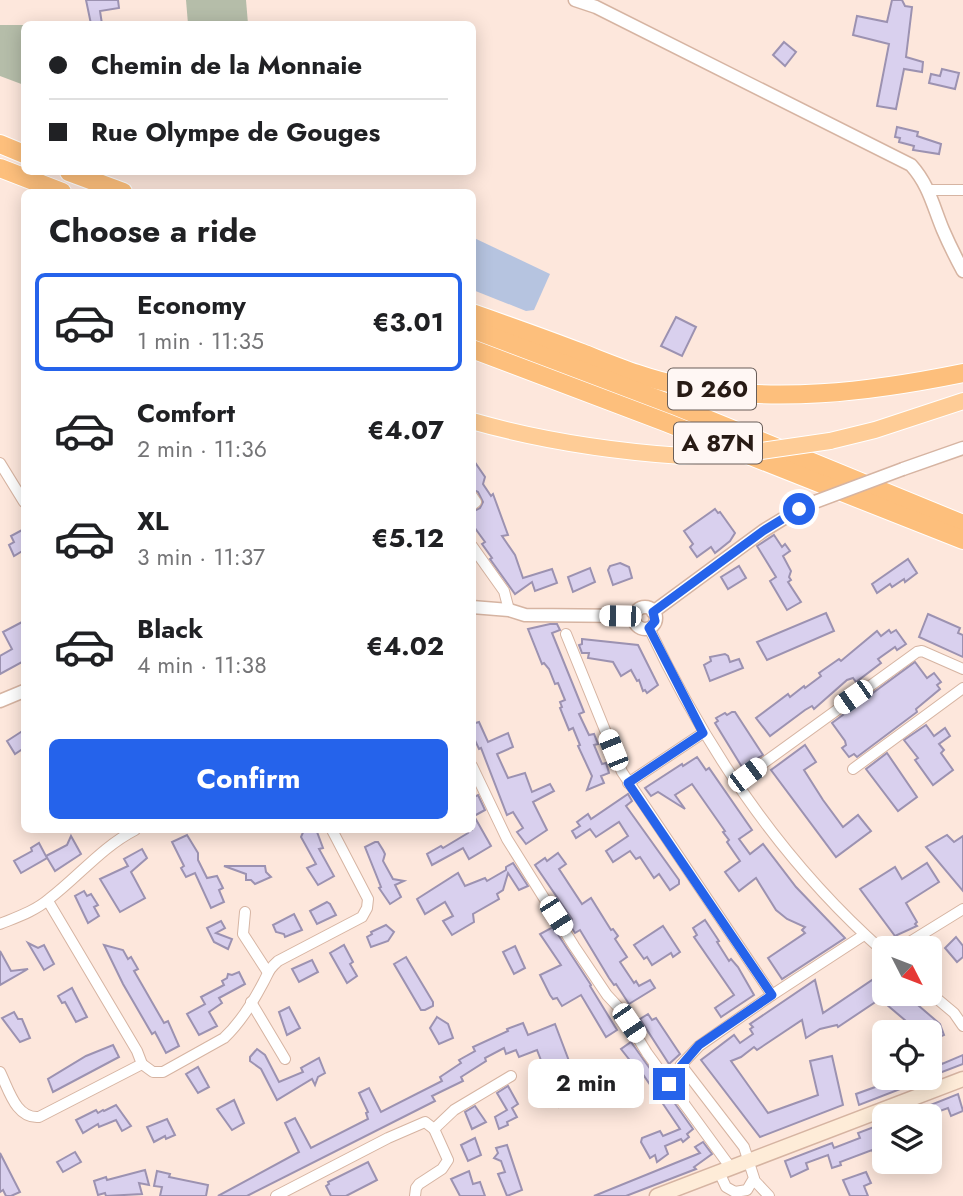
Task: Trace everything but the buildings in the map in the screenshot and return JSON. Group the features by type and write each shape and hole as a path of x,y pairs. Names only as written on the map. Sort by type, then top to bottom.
{"highway":[{"path":"0,144 21,153"},
{"path":"0,168 54,189"},
{"path":"77,175 115,189"},
{"name":"D 260","path":"476,314 622,368 677,385 772,395 822,394 872,390 963,373"},
{"name":"A 87N","path":"476,331 673,405 963,524"},
{"name":"A 87N","path":"476,351 963,540"},
{"path":"476,422 545,440 621,452 681,456 761,451 830,441 875,430 963,401"}],"main road":[{"path":"657,1196 963,1079"}],"street":[{"path":"575,0 596,7 911,165 929,190 943,230 963,271"},
{"path":"929,190 963,191"},
{"path":"653,612 763,531 804,506 963,448"},
{"path":"0,463 21,497"},
{"path":"476,552 504,591 509,610"},
{"path":"476,607 509,610 524,615 634,616"},
{"path":"644,607 653,612 655,621 649,628 635,623 634,616 644,607"},
{"path":"649,628 703,733 736,783 810,877 872,942"},
{"path":"566,634 628,783 772,995"},
{"path":"736,783 917,652 963,669"},
{"path":"853,769 963,688"},
{"path":"0,701 21,692"},
{"path":"628,783 703,733"},
{"path":"476,774 507,839 580,956 620,1009 725,1170 724,1185 731,1194 747,1190 754,1180"},
{"path":"0,924 24,915 48,901 112,843 130,833"},
{"path":"48,901 137,1051 142,1064 153,1072 163,1072 224,1038 251,1002 267,971 278,961 362,917 368,899 334,833"},
{"path":"919,936 963,909"},
{"path":"244,912 243,934 267,971"},
{"path":"669,1084 699,1045 864,935"},
{"path":"251,1002 285,1059"},
{"path":"942,1003 963,1026"},
{"path":"0,1072 20,1112 29,1118 39,1117 142,1064"},
{"path":"681,1066 744,1147 754,1180 769,1196"},
{"path":"434,1129 454,1111 511,1076"},
{"path":"276,1196 425,1122 434,1129 448,1160 442,1169 419,1184 415,1196"}],"green space":[{"path":"186,0 246,0 248,21 188,21"},
{"path":"21,24 21,84 0,76 0,25"}],"water":[{"path":"476,239 550,274 534,310 526,311 476,291"}],"route":[{"path":"669,1084 699,1045 772,995 628,783 703,733 649,628 656,618 653,612 763,531 799,509"}]}
